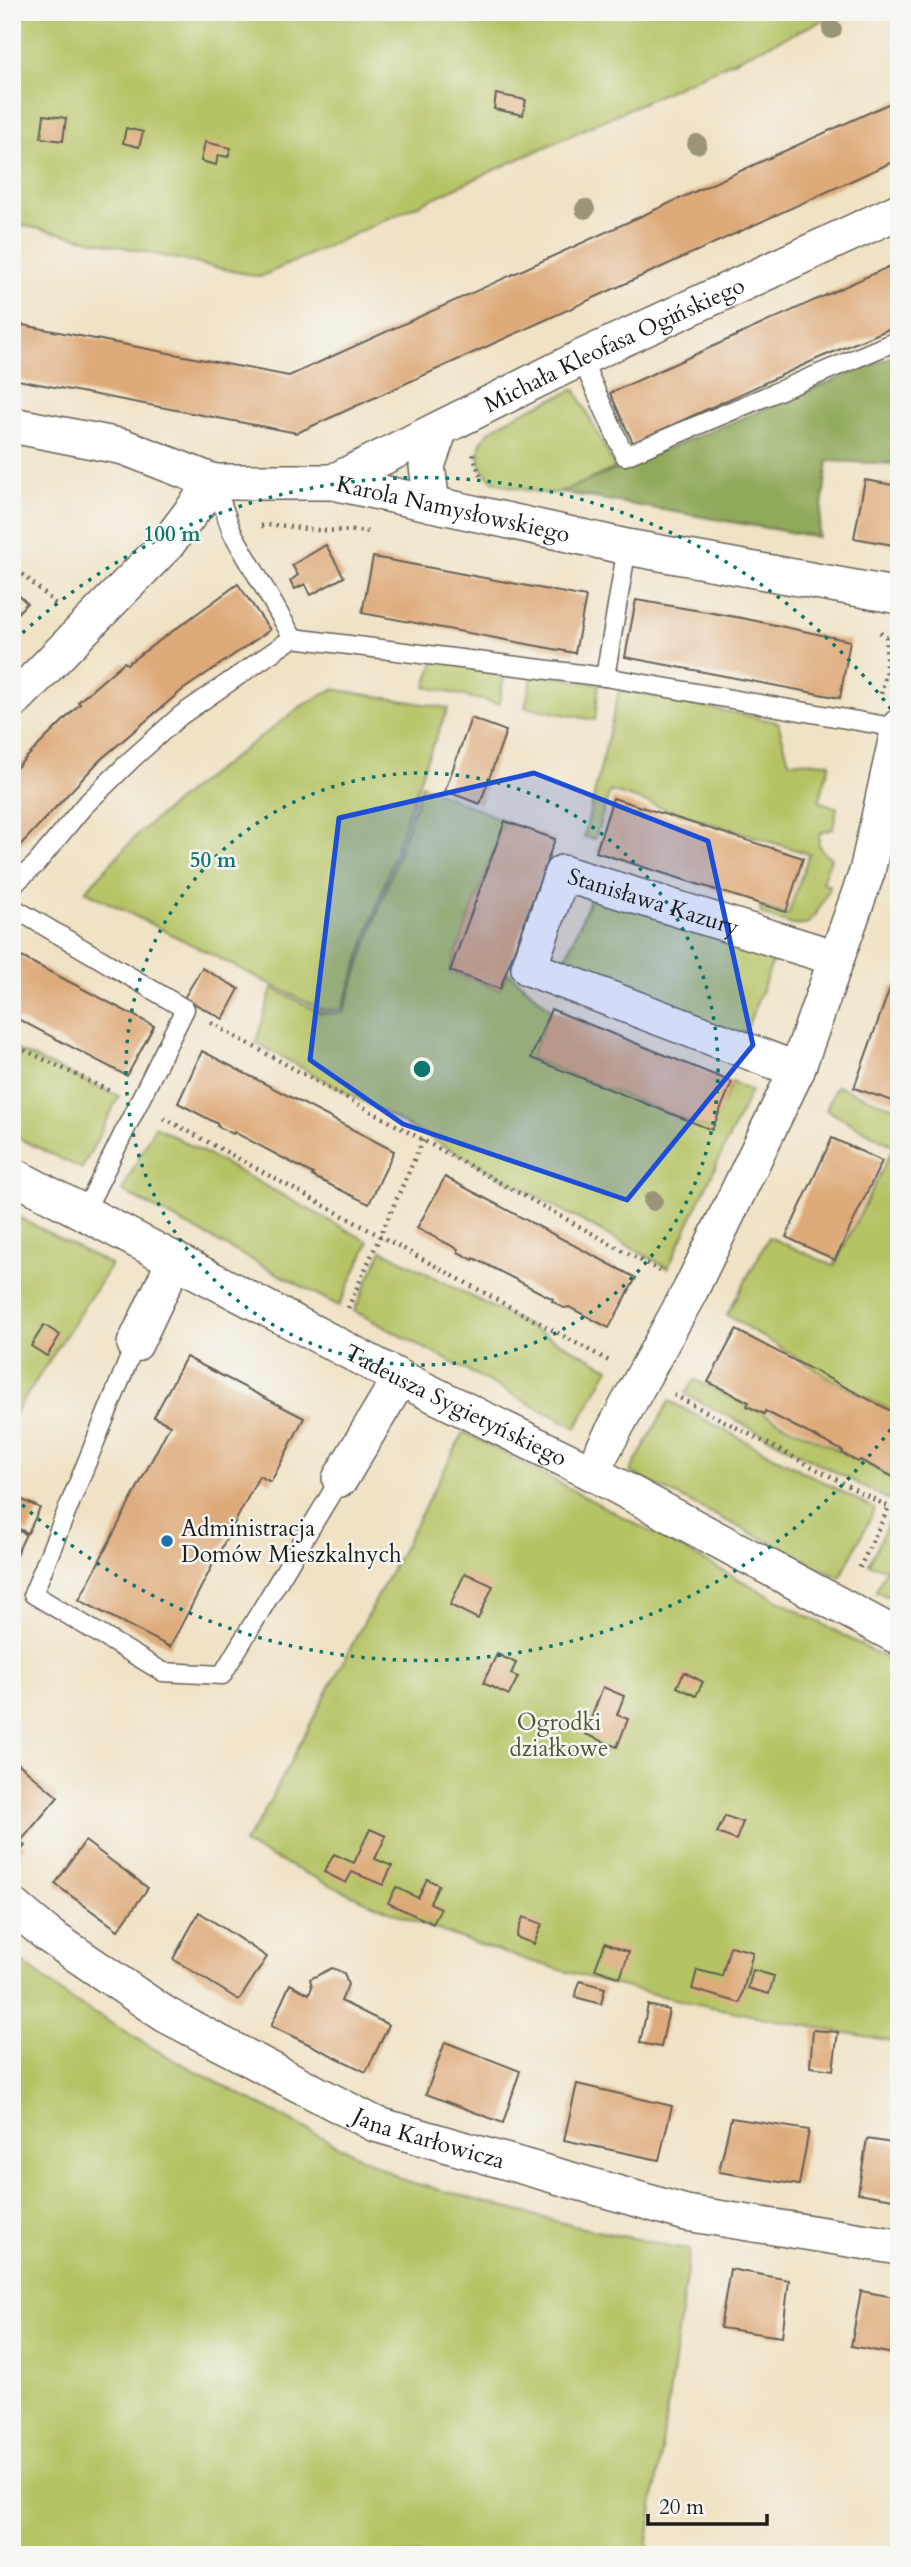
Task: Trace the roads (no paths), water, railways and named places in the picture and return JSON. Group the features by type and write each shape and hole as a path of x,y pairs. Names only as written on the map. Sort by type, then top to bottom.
{"street":[{"name":"Michała Kleofasa Ogińskiego","path":"333,482 581,358 899,211"},
{"name":"Karola Namysłowskiego","path":"12,425 124,447 214,482 333,482 627,547 899,596"},
{"path":"432,504 427,466 440,429"},
{"path":"12,702 167,544 214,482"},
{"path":"591,1472 691,1289 797,1070 867,872 891,726"},
{"name":"Stanisława Kazury","path":"797,1070 528,968 562,873 836,958"},
{"name":"Tadeusza Sygietyńskiego","path":"12,1175 400,1378 591,1472 899,1637"},
{"path":"135,1344 175,1260"},
{"path":"340,1479 400,1378"},
{"name":"Jana Karłowicza","path":"12,1905 48,1935 166,2015 375,2124 686,2213 899,2247"}],"lane":[{"path":"581,358 625,456 899,340"},
{"path":"214,482 236,537 293,638"},
{"path":"605,677 627,547"},
{"path":"12,886 36,864 83,807 180,716 293,638 605,677 891,726"},
{"path":"12,906 185,1009 84,1213"},
{"path":"135,1344 33,1594 163,1672 222,1675 340,1479"}],"place":[{"name":"Administracja Domów Mieszkalnych","path":"167,1541"}],"park label":[{"name":"Ogrodki działkowe","path":"559,1735"}]}
